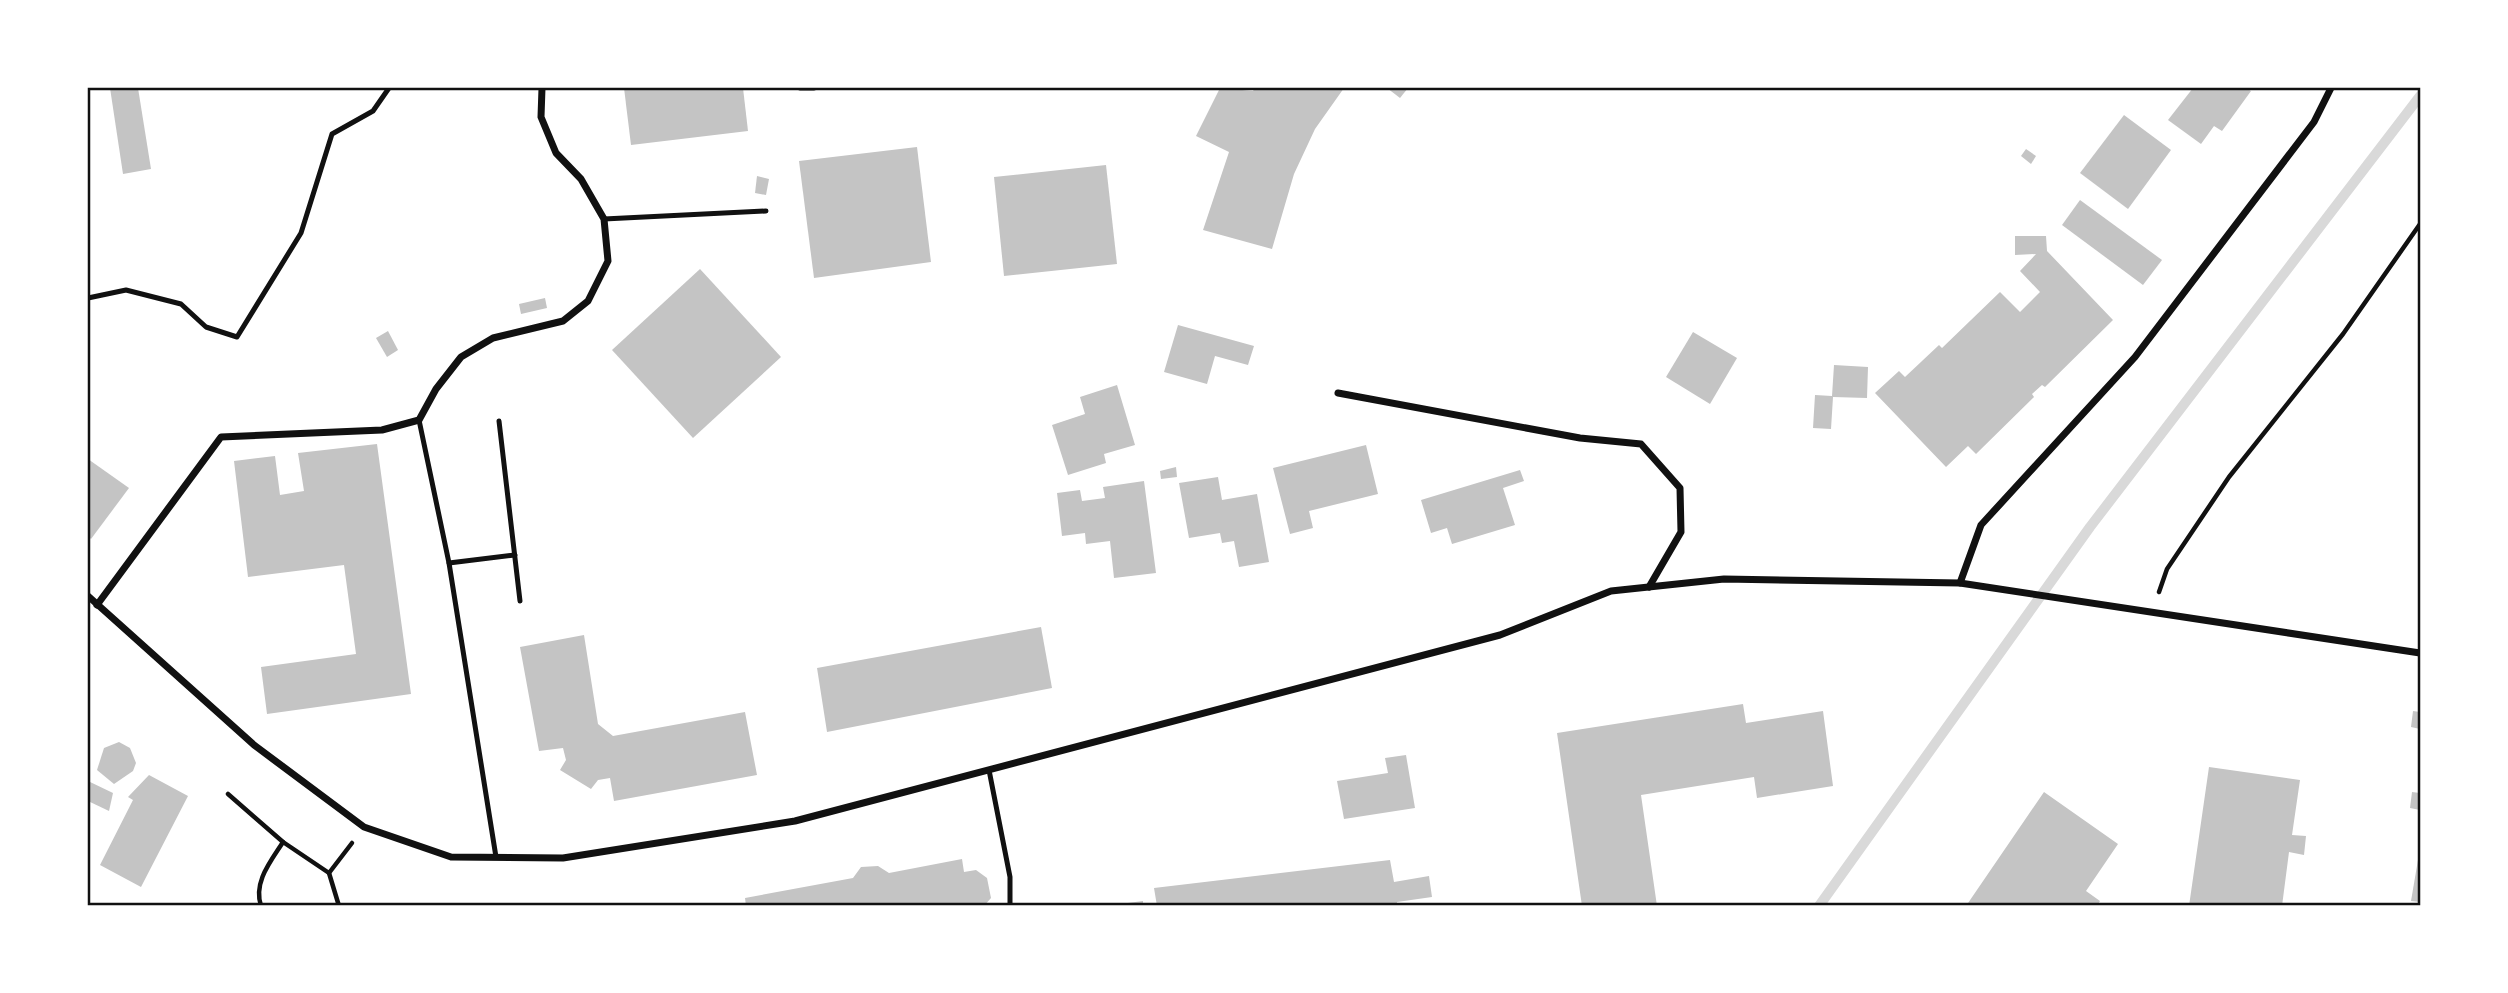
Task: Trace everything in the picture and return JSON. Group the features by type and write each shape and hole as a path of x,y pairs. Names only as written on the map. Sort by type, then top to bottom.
{"street":[{"path":"97,605 220,437 382,430 419,420 436,388 461,357 493,338 563,321 588,301 607,261 604,219 581,180 556,153 541,117 542,88"},
{"path":"1960,583 1981,525 2135,357 2314,122 2331,88"},
{"path":"1338,393 1580,438 1641,444 1680,488 1681,532 1649,587"},
{"path":"88,596 254,745 364,827 451,857 563,858 795,821 1500,635 1611,591 1724,579 1960,583 2420,653"}],"lane":[{"path":"88,298 126,290 181,304 206,327 237,337 301,233 332,134 373,111 389,88"},
{"path":"800,88 814,88"},
{"path":"604,219 766,211"},
{"path":"419,420 449,563 496,857"},
{"path":"499,421 520,601"},
{"path":"449,563 515,555"},
{"path":"989,770 1010,877 1010,905"}],"path":[{"path":"2152,612 2167,569 2229,477 2343,334 2420,224"},
{"path":"228,794 283,842 329,873 339,905"},
{"path":"329,873 354,840"},
{"path":"261,905 258,895 261,878 283,842"}],"building":[{"path":"110,88 138,88 151,169 123,174"},
{"path":"624,88 743,88 748,131 631,145"},
{"path":"1220,88 1253,91 1255,88 1344,88 1315,129 1294,174 1272,249 1203,230 1229,152 1196,136"},
{"path":"1387,88 1408,88 1400,98"},
{"path":"2193,88 2246,88 2251,91 2222,131 2214,126 2201,144 2168,120"},
{"path":"2124,115 2171,150 2128,209 2080,173"},
{"path":"917,147 931,262 814,278 799,161"},
{"path":"2026,149 2036,156 2031,164 2021,156"},
{"path":"1106,165 1117,264 1004,276 994,177"},
{"path":"757,176 769,179 766,195 755,193"},
{"path":"2080,200 2162,260 2143,285 2062,225"},
{"path":"2015,236 2046,236 2047,251 2113,320 2045,387 2042,385 2032,394 2034,397 1976,454 1968,446 1946,467 1875,393 1899,371 1905,377 1939,345 1942,348 2000,292 2020,312 2040,292 2020,271 2036,254 2015,255"},
{"path":"700,269 781,357 693,438 612,350"},
{"path":"545,298 547,308 521,314 519,304"},
{"path":"1178,325 1254,346 1248,365 1215,356 1207,384 1164,372"},
{"path":"388,331 398,350 387,357 376,338"},
{"path":"1693,332 1737,358 1710,404 1666,377"},
{"path":"1834,365 1868,367 1867,398 1833,397 1831,429 1813,428 1815,395 1832,396"},
{"path":"1117,385 1135,445 1104,454 1106,463 1068,475 1052,425 1085,414 1080,397"},
{"path":"377,444 411,694 267,714 261,667 356,654 344,565 248,577 234,461 275,456 280,495 304,491 298,453"},
{"path":"1366,445 1378,494 1309,511 1313,528 1290,534 1273,468"},
{"path":"88,459 129,488 91,539 88,536"},
{"path":"1176,467 1177,477 1161,479 1160,471"},
{"path":"1520,470 1524,481 1503,488 1515,525 1452,544 1447,528 1431,533 1421,500"},
{"path":"1218,477 1222,500 1257,494 1269,562 1239,567 1234,541 1222,543 1220,533 1189,538 1179,483"},
{"path":"1144,481 1156,573 1114,578 1110,541 1086,544 1085,533 1062,536 1057,493 1080,490 1082,501 1105,498 1103,487"},
{"path":"1041,627 1052,688 827,732 817,668"},
{"path":"584,635 598,724 613,736 745,712 757,775 614,801 610,778 598,780 591,789 560,770 566,760 563,748 539,751 520,647"},
{"path":"1743,704 1746,723 1823,711 1833,786 1757,798 1754,777 1641,795 1657,906 1582,906 1557,733"},
{"path":"2413,711 2420,712 2420,729 2411,727"},
{"path":"119,742 130,748 136,763 133,771 114,784 97,770 104,748"},
{"path":"1406,755 1415,808 1344,819 1337,781 1388,773 1385,758"},
{"path":"2209,767 2300,780 2292,835 2306,836 2304,855 2289,852 2282,906 2189,906"},
{"path":"149,775 188,796 141,887 100,865 133,800 128,797"},
{"path":"88,781 113,793 109,811 88,801"},
{"path":"2044,792 2118,844 2086,891 2100,901 2097,906 1966,906"},
{"path":"2412,792 2420,793 2420,810 2410,808"},
{"path":"2420,854 2420,902 2411,901"},
{"path":"962,859 964,872 976,870 987,878 991,898 984,906 746,906 745,898 853,878 861,867 878,866 889,873"},
{"path":"1390,860 1394,882 1429,876 1432,897 1397,902 1397,906 1157,906 1154,888"},
{"path":"1143,901 1143,906 1120,904"}],"waterway":[{"path":"1819,906 2090,527 2420,96"}]}
